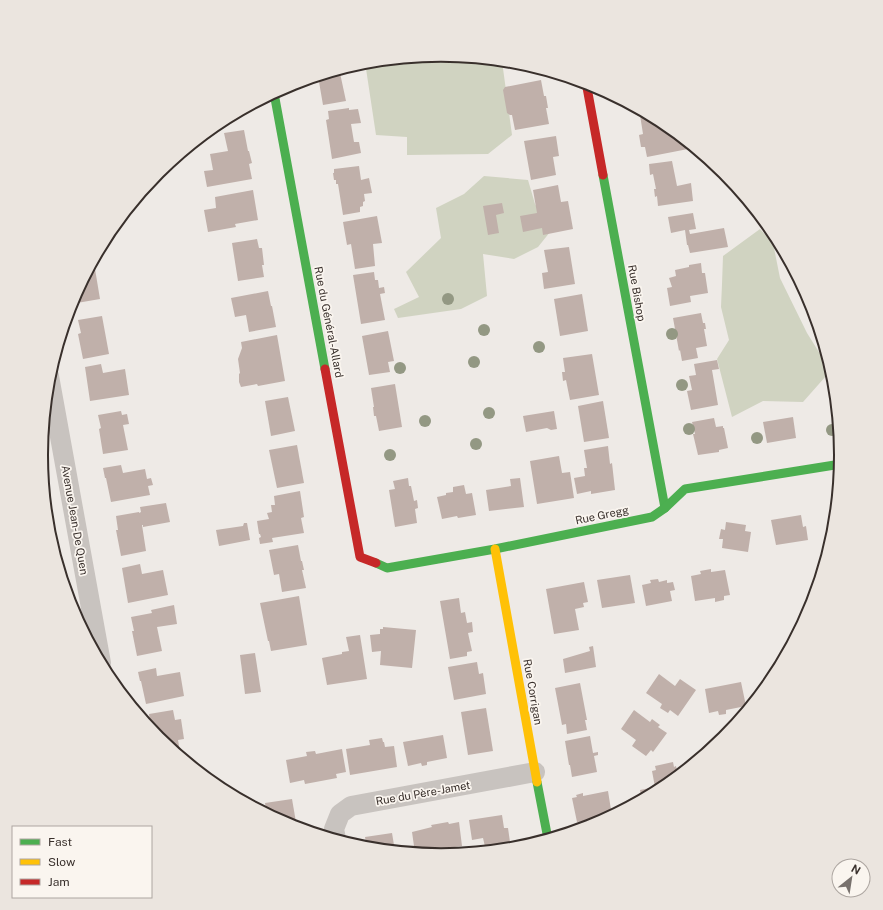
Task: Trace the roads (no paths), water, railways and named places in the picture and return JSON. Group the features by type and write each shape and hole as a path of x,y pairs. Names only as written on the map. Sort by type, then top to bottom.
{"street":[{"name":"Rue Bishop","path":"587,89 665,508"},
{"name":"Rue du Général-Allard","path":"275,98 360,557"},
{"name":"Avenue Jean-De Quen","path":"53,396 98,646"},
{"name":"Rue Gregg","path":"360,557 387,568 495,549 652,517 665,508 685,489 835,465"},
{"name":"Rue Corrigan","path":"495,549 547,834"},
{"name":"Rue du Père-Jamet","path":"335,834 334,829 340,814 350,806 535,772"}]}
